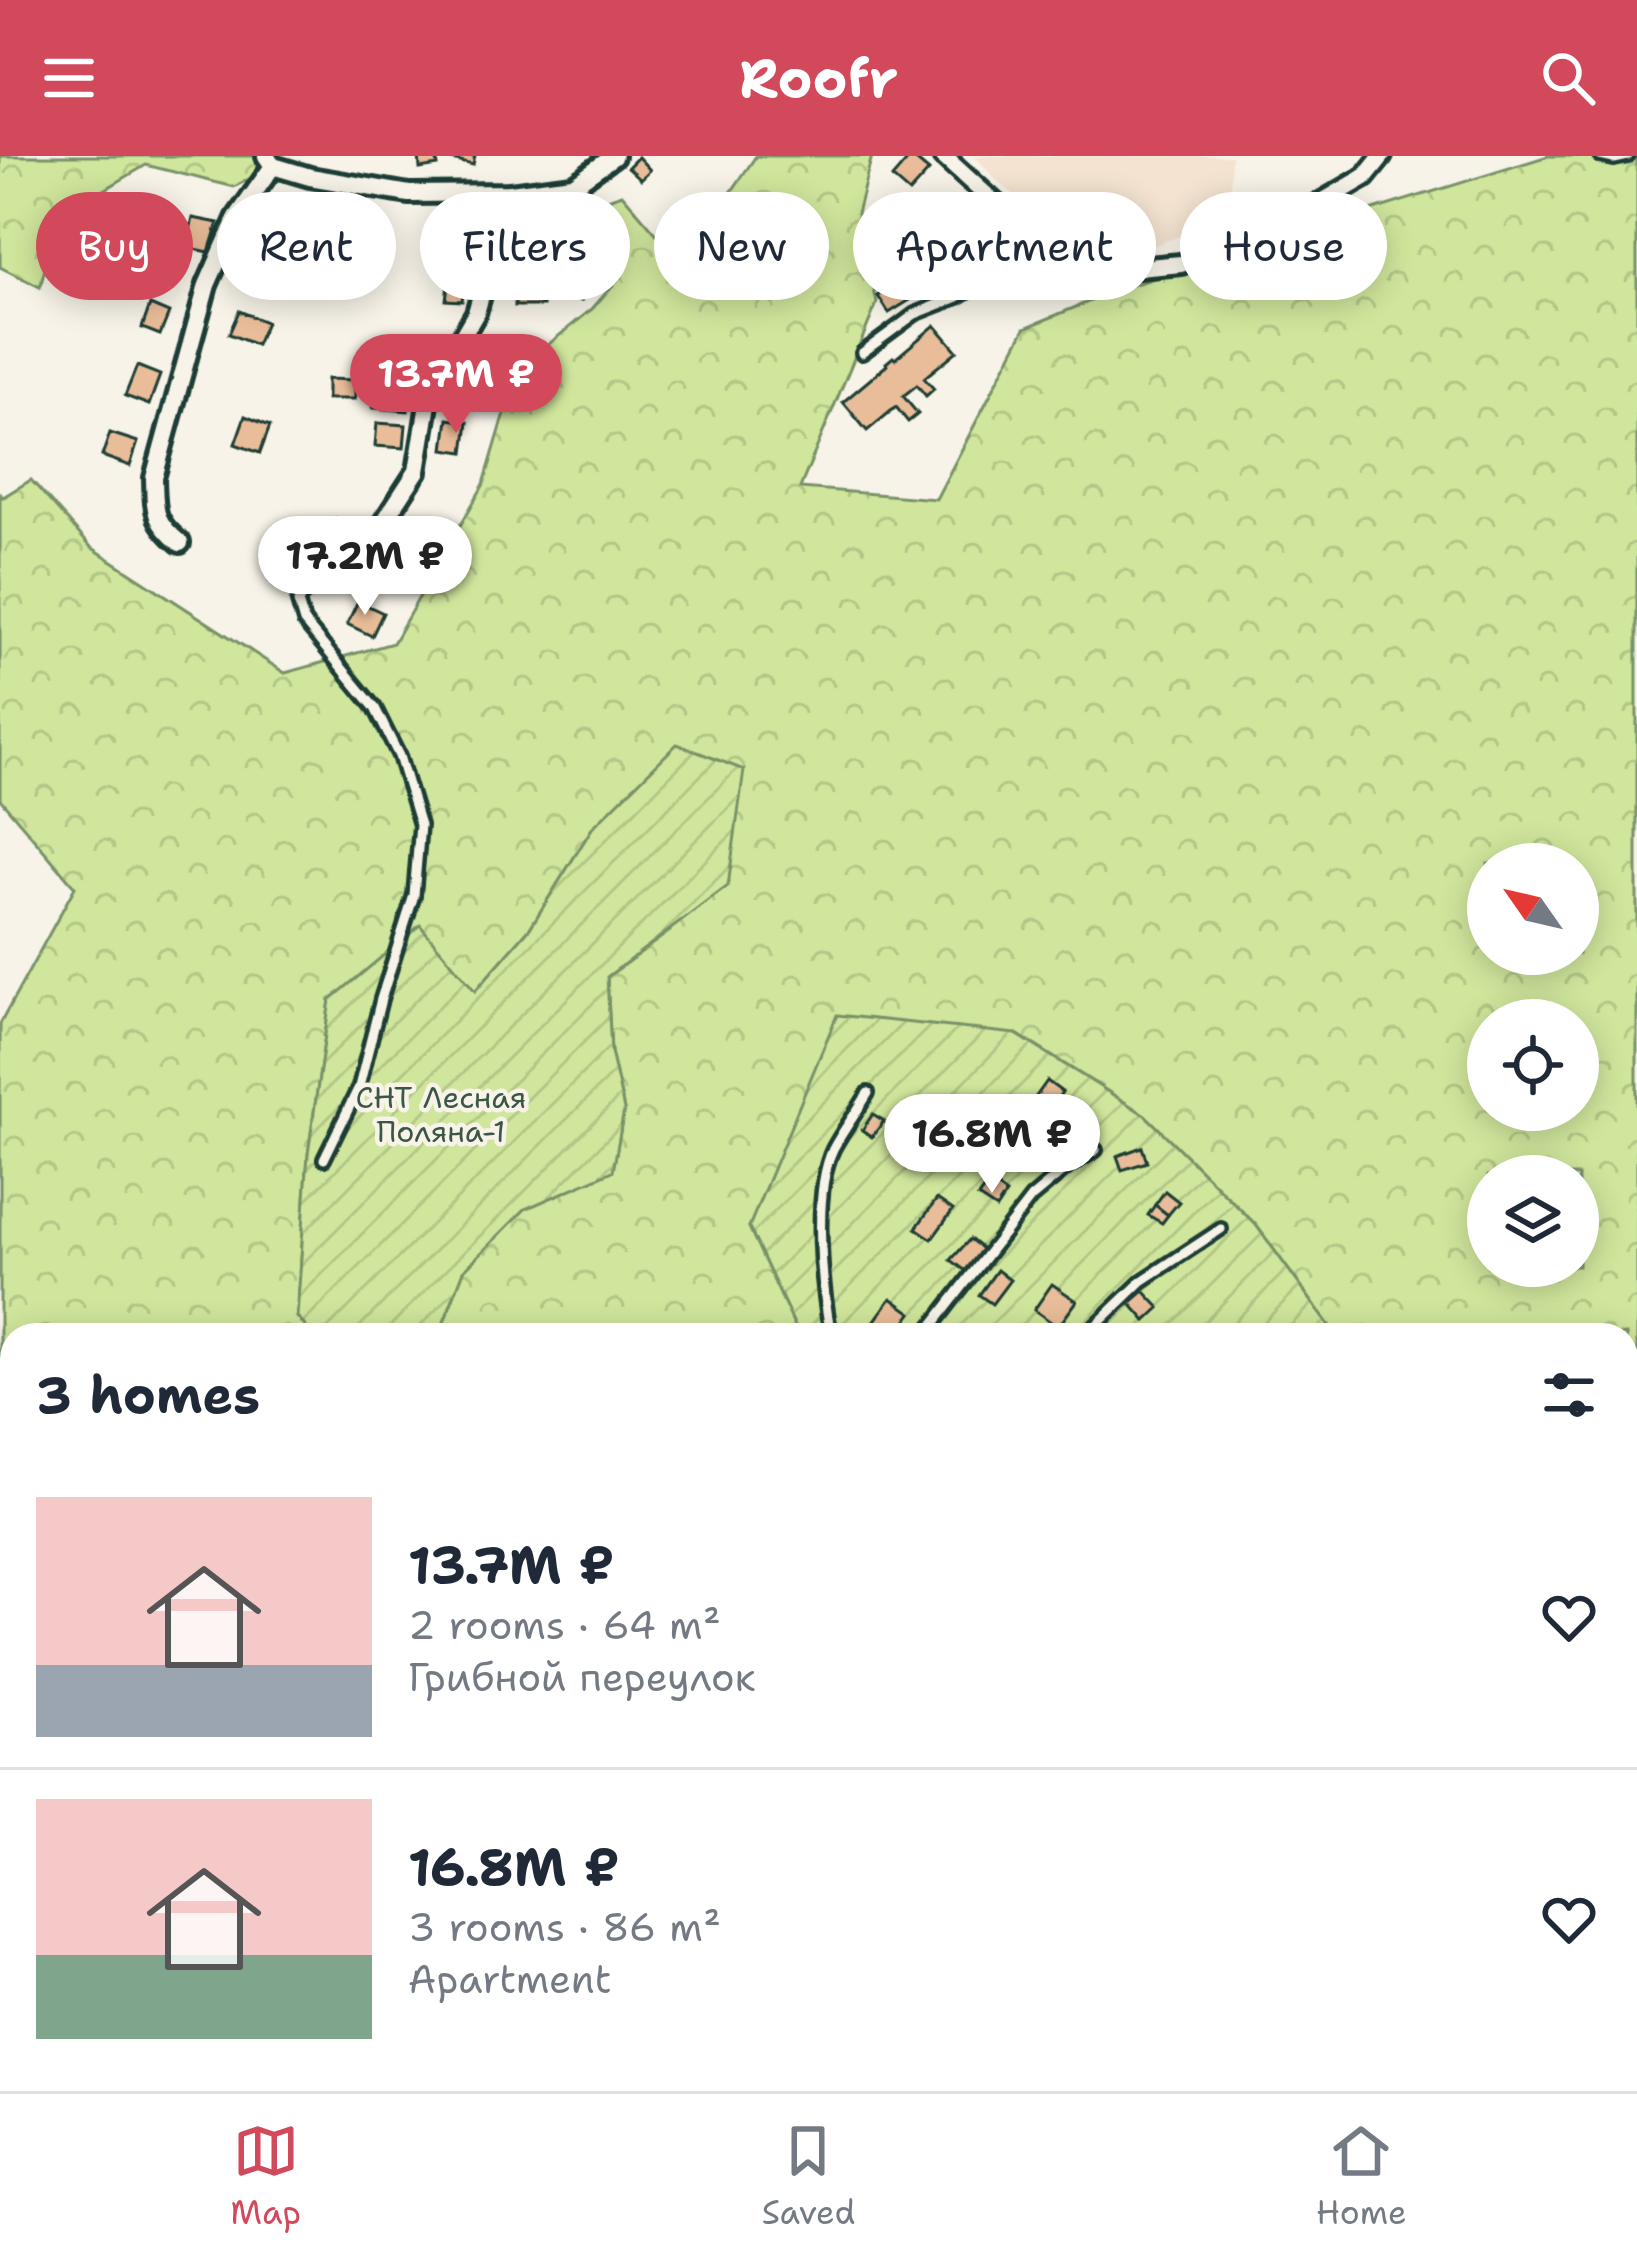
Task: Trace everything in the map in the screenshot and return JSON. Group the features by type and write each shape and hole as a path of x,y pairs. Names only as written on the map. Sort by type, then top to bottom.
{"street":[{"path":"518,192 573,185 614,156"},
{"path":"943,156 983,192"},
{"path":"1156,266 1181,264 1274,230 1365,177 1382,156"},
{"path":"181,543 160,527 154,478 207,284 237,217 270,161 310,177 420,194"},
{"path":"309,585 323,571 351,562 364,551 417,471 430,392 480,300"}],"lane":[{"path":"1600,156 1628,156"},
{"path":"862,352 915,314 950,300"},
{"path":"309,585 298,602 304,622 375,708 399,756 420,825 414,895 359,1087 324,1159"},
{"path":"829,1323 820,1196 832,1152 868,1093"},
{"path":"935,1323 1031,1198 1096,1150"},
{"path":"1099,1323 1142,1282 1221,1228"}],"shaded area":[{"path":"975,156 1231,156 1230,192 1180,192 1180,236 1156,245 1156,192 1011,192"}],"green space":[{"path":"0,156 266,156 273,166 234,187 146,165 101,192 36,192 36,285 0,267"},
{"path":"756,156 872,156 863,192 853,192 853,300 877,303 800,488 936,499 1025,328 1093,300 1156,300 1156,277 1180,270 1180,300 1387,300 1387,206 1548,156 1637,156 1637,1323 1327,1323 1256,1225 1145,1115 1017,1034 749,1227 793,1323 444,1323 464,1270 525,1209 613,1170 624,1110 611,1052 607,977 670,931 593,827 530,928 474,992 330,1000 308,1155 297,1317 302,1323 0,1323 0,1024 75,887 0,799 0,494 3,497 31,480 91,547 285,673 393,643 484,484 518,369 600,300 630,300 630,203 654,231 654,300 829,300 829,192 731,192"},
{"name":"СНТ Лесная Поляна-1","path":"677,744 744,770 728,886 607,977 611,1052 624,1110 613,1171 525,1209 464,1270 444,1323 302,1323 297,1317 308,1154 330,1000 420,925 475,991 530,928 593,827"},
{"path":"837,1015 1016,1034 1145,1115 1256,1225 1327,1323 793,1323 749,1227"}],"building":[{"path":"419,156 436,156 438,166 420,169"},
{"path":"448,156 475,156 473,165"},
{"path":"911,156 929,171 910,192 892,178"},
{"path":"638,157 650,170 641,179 628,167"},
{"path":"193,218 217,223 209,252 193,249"},
{"path":"515,300 542,300 543,306 515,306"},
{"path":"881,300 910,300 889,313"},
{"path":"150,305 169,313 160,335 142,328"},
{"path":"239,311 266,322 256,345 229,334"},
{"path":"935,325 957,351 924,378 934,389 926,396 917,385 903,396 918,414 908,422 896,407 867,431 843,402"},
{"path":"406,350 430,353 428,372 403,369"},
{"path":"137,366 160,375 149,405 125,396"},
{"path":"394,377 411,379 408,411 373,408 376,380 393,382"},
{"path":"327,379 355,380 355,399 327,399"},
{"path":"245,416 270,426 260,453 235,444"},
{"path":"448,419 468,422 464,452 444,449"},
{"path":"377,423 406,425 404,448 375,446"},
{"path":"110,433 138,442 130,466 102,456"},
{"path":"336,518 362,525 356,549 329,542"},
{"path":"346,570 373,582 366,597 340,585"},
{"path":"358,601 383,613 372,636 347,624"},
{"path":"1047,1081 1062,1092 1050,1109 1035,1098"},
{"path":"952,1109 963,1117 946,1140 935,1131"},
{"path":"873,1114 884,1121 872,1137 862,1130"},
{"path":"1142,1147 1147,1162 1122,1170 1117,1156"},
{"path":"989,1182 1006,1194 996,1209 978,1197"},
{"path":"1165,1191 1179,1202 1168,1215 1155,1205"},
{"path":"937,1199 953,1210 932,1239 916,1228"},
{"path":"1155,1205 1168,1215 1162,1223 1148,1215"},
{"path":"970,1239 986,1252 970,1274 951,1260"},
{"path":"997,1270 1010,1280 992,1304 979,1295"},
{"path":"1052,1284 1077,1301 1061,1323 1052,1323 1034,1310"},
{"path":"1144,1291 1160,1308 1146,1321 1130,1303"},
{"path":"891,1298 912,1313 905,1323 873,1323"}]}
